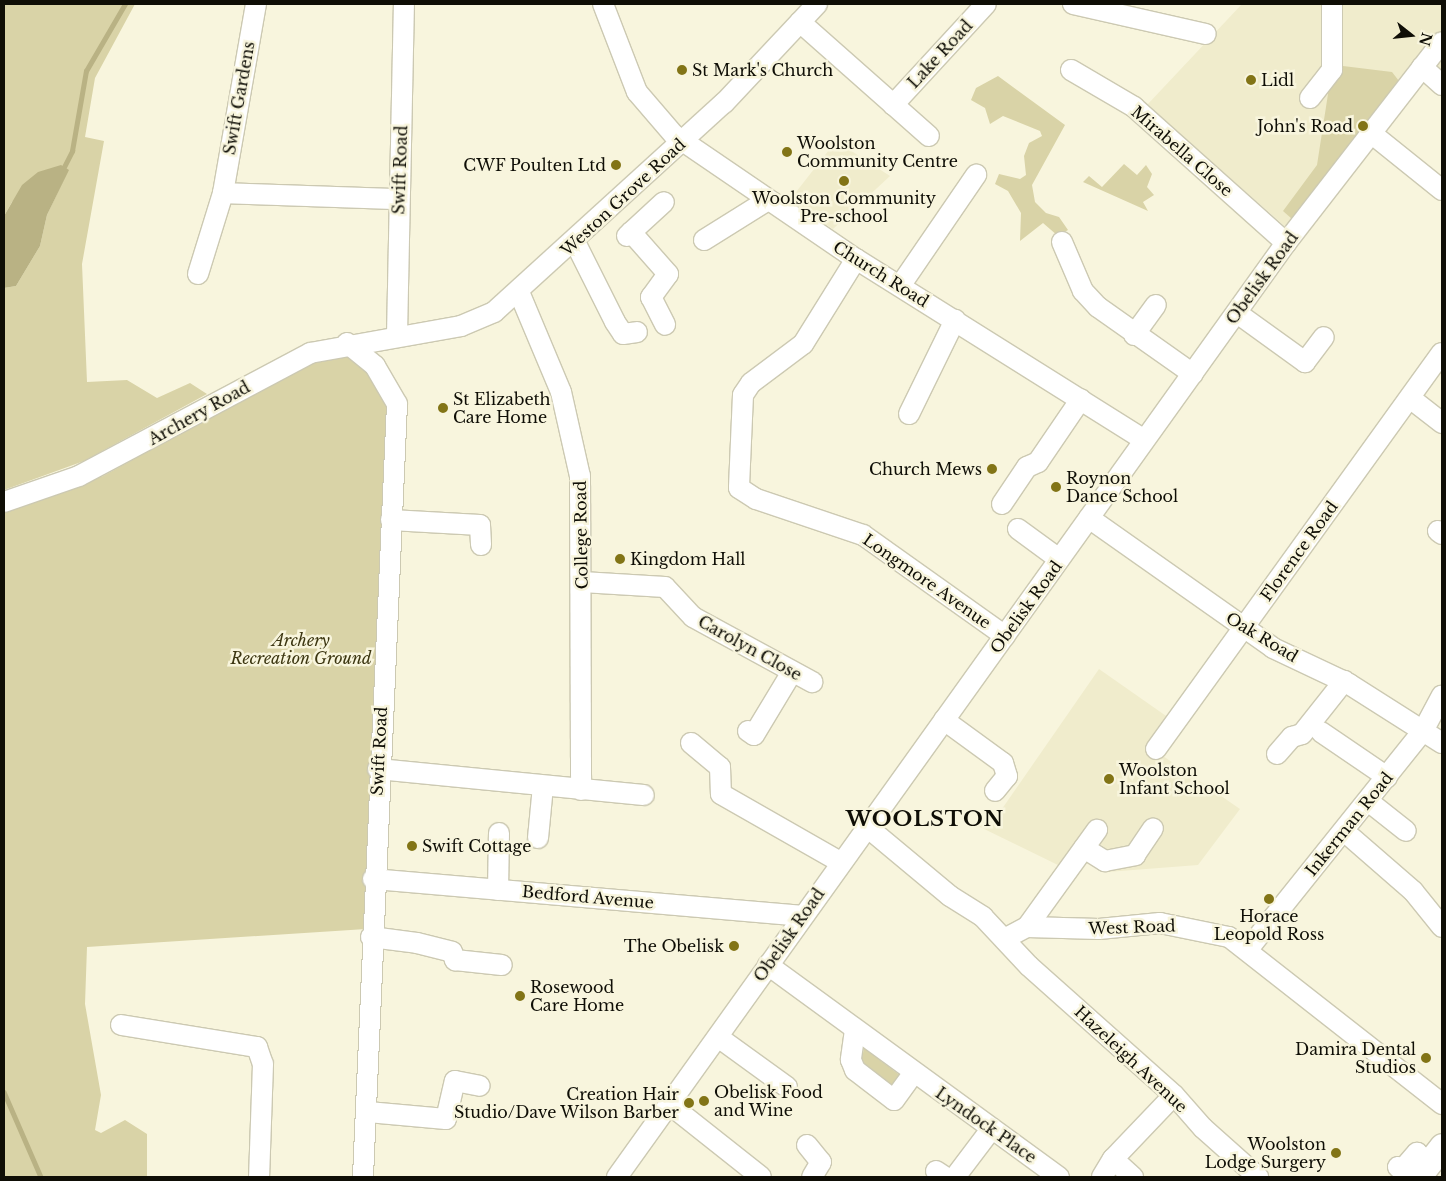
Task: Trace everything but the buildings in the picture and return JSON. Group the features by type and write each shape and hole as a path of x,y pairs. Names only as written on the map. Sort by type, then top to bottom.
{"street":[{"name":"Swift Gardens","path":"198,274 223,193 256,4"},
{"name":"Swift Road","path":"397,335 398,199 404,4"},
{"name":"Church Road","path":"604,4 637,92 684,141 856,259 1144,440"},
{"name":"Weston Grove Road","path":"397,335 477,321 519,292 684,141 817,4"},
{"name":"Lake Road","path":"893,105 986,4"},
{"path":"1073,4 1206,34"},
{"path":"1310,98 1332,70 1332,4"},
{"path":"800,22 929,136"},
{"name":"Obelisk Road","path":"620,1176 840,862 1005,636 1286,244 1442,42"},
{"path":"1422,67 1442,85"},
{"name":"Mirabella Close","path":"1071,70 1134,107 1286,244"},
{"path":"1371,133 1442,190"},
{"path":"900,286 976,175"},
{"path":"223,193 398,199"},
{"path":"704,240 768,200"},
{"path":"632,232 664,202"},
{"path":"615,204 632,232 668,274 651,297 665,325"},
{"path":"575,242 619,328 628,335 637,332"},
{"path":"1062,242 1083,291 1134,335 1193,374"},
{"name":"Longmore Avenue","path":"856,259 803,344 751,383 743,395 740,488 770,504 863,535 1005,636"},
{"name":"College Road","path":"519,292 572,428 580,476 582,582 581,790"},
{"path":"1134,335 1156,305"},
{"path":"1237,312 1305,362 1324,337"},
{"path":"909,414 955,320"},
{"name":"Archery Road","path":"4,502 79,476 310,353 397,335"},
{"name":"Swift Road","path":"347,344 375,366 397,404 378,768 371,938 368,1112 363,1177"},
{"name":"Florence Road","path":"1156,749 1442,353"},
{"path":"1410,398 1442,422"},
{"path":"1002,504 1026,467 1038,462 1081,400"},
{"name":"Oak Road","path":"1089,518 1273,648 1344,682 1442,743"},
{"path":"391,520 480,525 481,546"},
{"path":"1018,529 1059,559"},
{"name":"Carolyn Close","path":"582,582 665,587 693,617 812,682"},
{"path":"755,735 792,672"},
{"path":"1277,754 1292,737 1302,734 1344,682"},
{"name":"Inkerman Road","path":"1249,948 1423,731 1442,696"},
{"path":"944,720 1003,764 1007,776 995,791"},
{"path":"1321,732 1387,777"},
{"path":"691,743 720,767 721,794 840,862"},
{"path":"378,768 644,795"},
{"path":"538,838 543,786"},
{"path":"1368,801 1406,831"},
{"path":"866,826 1006,938"},
{"path":"1084,848 1106,861 1135,855 1153,828"},
{"path":"1027,927 1097,830"},
{"path":"498,890 499,833"},
{"path":"1352,838 1413,891 1442,927"},
{"name":"Bedford Avenue","path":"374,879 802,916"},
{"name":"West Road","path":"1006,938 1027,927 1099,929 1168,924 1208,930 1249,948 1442,1104"},
{"path":"371,938 416,943 452,952 455,960 502,965"},
{"name":"Hazeleigh Avenue","path":"1006,938 1029,966 1174,1095 1203,1128 1258,1177"},
{"name":"Lyndock Place","path":"768,965 913,1074 1059,1177"},
{"path":"120,1026 257,1047 263,1064 260,1177"},
{"path":"855,1030 851,1060 855,1070 894,1100 913,1074"},
{"path":"718,1037 787,1087"},
{"path":"368,1112 446,1119 455,1080 480,1086"},
{"path":"1102,1177 1113,1159 1174,1095"},
{"path":"669,1104 761,1177"},
{"path":"955,1177 992,1128"},
{"path":"807,1145 821,1162 812,1177"},
{"path":"1113,1159 1133,1177"}],"shaded area":[{"path":"1242,4 1442,4 1442,91 1415,67 1287,228 1147,105"},
{"name":"Woolston Community Pre-school","path":"836,141 890,176 833,229 789,201"},
{"path":"61,165 69,170 47,215 40,246 16,286 4,288 4,216 22,185 38,172"},
{"name":"Woolston Infant School","path":"1099,669 1169,718 1150,747 1240,809 1198,865 1107,872 1111,853 1098,842 1062,867 978,826 988,812 995,819"}],"green space":[{"path":"4,4 135,4 95,78 85,137 104,141 82,264 87,382 127,380 157,398 190,383 207,394 84,461 4,490 4,288 16,286 40,246 47,215 65,177 12,202 4,216"},
{"path":"1343,66 1392,72 1399,81 1292,219 1283,211 1317,165 1330,81"},
{"path":"998,76 1065,125 1032,185 1035,202 1046,213 1059,217 1068,230 1058,236 1043,223 1020,241 1021,213 1008,191 995,184 999,174 1020,179 1026,175 1024,156 1029,143 1042,136 1040,131 1003,116 990,124 985,108 971,100 976,88"},
{"path":"1124,164 1137,175 1146,165 1152,174 1147,187 1154,195 1143,202 1148,211 1083,182 1089,176 1102,187"},
{"name":"Archery Recreation Ground","path":"347,343 397,404 366,929 87,947 85,1004 101,1095 95,1130 101,1133 125,1120 147,1134 147,1177 4,1177 4,513 103,476"},
{"path":"864,1048 901,1076 891,1089 860,1067"}],"waterway":[{"path":"64,167 72,151 86,71 125,4"},
{"path":"4,1092 41,1177"}],"place":[{"name":"St Mark's Church","path":"682,70"},
{"name":"Lidl","path":"1251,80"},
{"name":"John's Road","path":"1363,126"},
{"name":"Woolston Community Centre","path":"787,152"},
{"name":"CWF Poulten Ltd","path":"616,165"},
{"name":"Woolston Community Pre-school","path":"844,181"},
{"name":"St Elizabeth Care Home","path":"443,408"},
{"name":"Church Mews","path":"992,469"},
{"name":"Roynon Dance School","path":"1056,487"},
{"name":"Kingdom Hall","path":"620,559"},
{"name":"Woolston Infant School","path":"1109,779"},
{"name":"Swift Cottage","path":"412,846"},
{"name":"Horace Leopold Ross","path":"1269,899"},
{"name":"The Obelisk","path":"734,946"},
{"name":"Rosewood Care Home","path":"520,996"},
{"name":"Damira Dental Studios","path":"1426,1058"},
{"name":"Obelisk Food and Wine","path":"704,1101"},
{"name":"Creation Hair Studio/Dave Wilson Barber","path":"689,1103"},
{"name":"Woolston Lodge Surgery","path":"1336,1153"}],"district":[{"name":"WOOLSTON","path":"925,819"}]}
